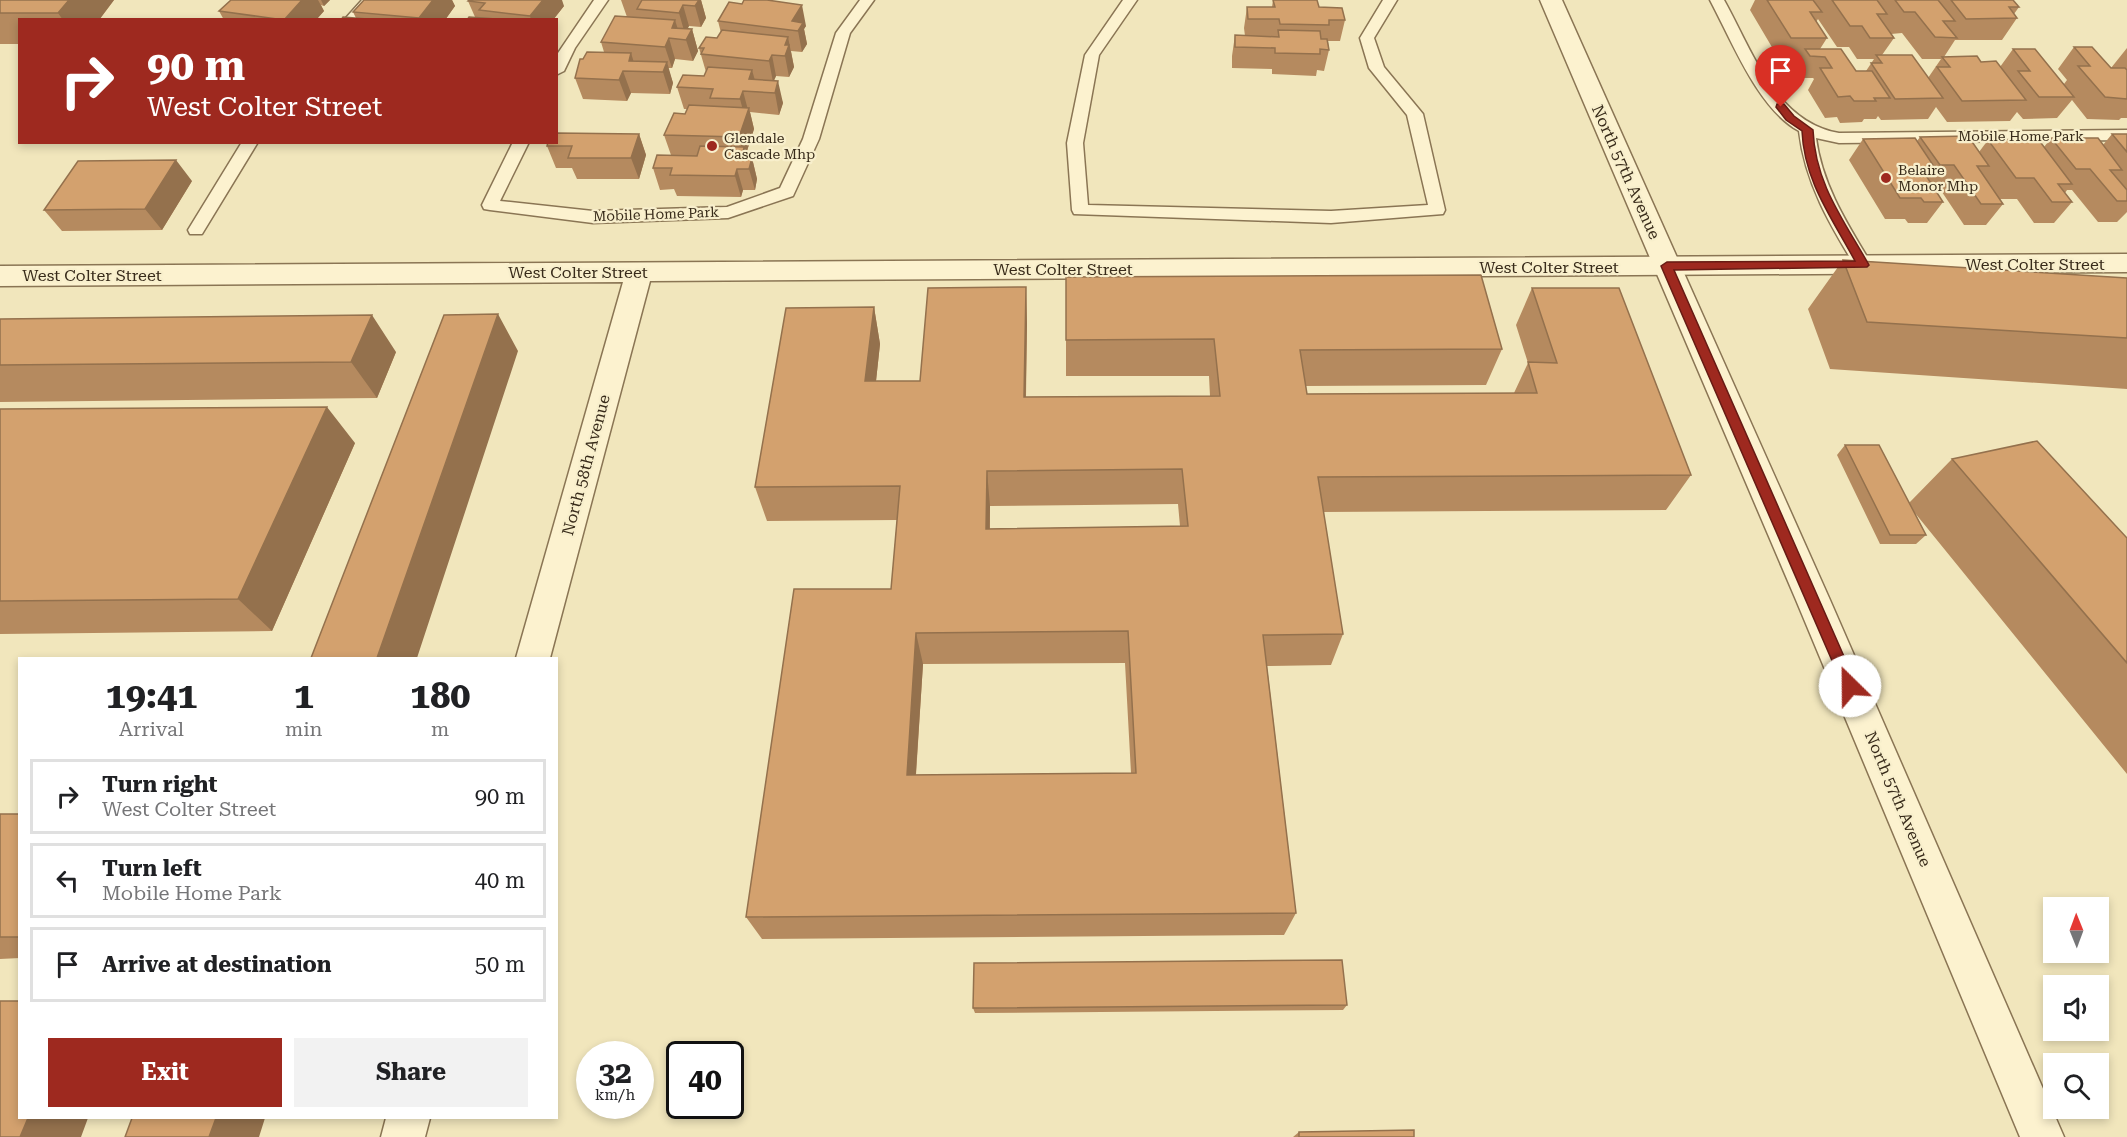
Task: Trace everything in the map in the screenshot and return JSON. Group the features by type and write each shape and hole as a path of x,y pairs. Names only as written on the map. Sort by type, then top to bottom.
{"street":[{"name":"North 57th Avenue","path":"1551,0 1818,611 2042,1137"},
{"name":"West Colter Street","path":"0,276 2127,263"},
{"name":"North 58th Avenue","path":"533,657 639,272"},
{"path":"403,1137 408,1119"}],"lane":[{"path":"353,18 370,0"},
{"path":"558,68 568,48 601,0"},
{"name":"Mobile Home Park","path":"520,144 490,205 593,218 728,212 787,192 811,139 843,33 867,0"},
{"path":"1130,0 1092,55 1075,143 1080,210 1331,217 1437,210 1415,114 1377,68 1367,38 1390,0"},
{"name":"Mobile Home Park","path":"1717,0 1772,95 1790,118 1808,130 1821,135 1839,138 2127,135"},
{"path":"1808,130 1809,154 1818,183 1863,265"},
{"path":"196,230 249,144"}],"building":[{"path":"0,0 69,0 58,13 0,13"},
{"path":"231,0 302,0 286,18 219,11"},
{"path":"364,0 433,0 419,18 353,12"},
{"path":"469,0 543,0 530,16 479,10 485,3"},
{"path":"642,0 699,0 695,6 683,5 679,13 637,9"},
{"path":"744,0 767,0 802,5 792,21 803,23 798,31 718,21 729,2 742,4"},
{"path":"1273,0 1317,0 1319,7 1342,8 1345,20 1329,20 1329,25 1280,24 1279,19 1248,19 1247,7 1275,7"},
{"path":"1767,0 1813,0 1822,12 1810,12 1827,38 1791,38"},
{"path":"1832,0 1877,0 1887,14 1877,14 1894,38 1870,38 1862,26 1850,26"},
{"path":"1895,0 1938,0 1955,21 1943,21 1957,38 1935,37 1915,12 1904,12"},
{"path":"1951,0 2013,0 2019,7 2009,7 2017,18 1966,19"},
{"path":"615,16 675,20 672,28 692,29 686,40 669,38 665,47 601,42"},
{"path":"722,30 788,37 785,45 789,45 785,56 772,55 769,61 701,54 704,48 699,48 706,37 717,38"},
{"path":"1278,30 1320,31 1321,39 1327,39 1329,50 1320,49 1320,54 1275,53 1275,48 1235,47 1235,35 1279,37"},
{"path":"2074,47 2092,47 2111,68 2125,68 2127,70 2127,99 2105,97 2078,66 2090,66"},
{"path":"1805,49 1841,49 1856,71 1872,71 1890,98 1874,98 1876,101 1854,101 1850,96 1838,97 1820,68 1832,68 1825,57 1810,56"},
{"path":"2013,49 2035,49 2074,97 2039,97 2018,71 2030,71"},
{"path":"587,52 631,53 629,61 667,62 663,72 623,71 619,80 575,78 580,59 583,59"},
{"path":"1876,55 1912,55 1943,98 1895,99 1871,63 1882,63"},
{"path":"1977,56 1981,62 1996,61 2026,100 1962,101 1937,67 1950,67 1942,57"},
{"path":"708,67 752,70 749,79 778,81 775,93 743,91 740,99 710,98 713,89 677,87 683,75 704,76"},
{"path":"689,105 749,108 739,137 664,135 674,113 685,114"},
{"path":"558,133 639,134 631,158 568,158 572,146 547,146 548,144 558,144"},
{"path":"2112,134 2127,134 2127,152"},
{"path":"1968,136 1989,166 1977,166 2003,204 1981,204 1954,165 1940,165 1920,137"},
{"path":"1915,138 1939,174 1925,174 1943,202 1924,202 1921,198 1900,198 1863,139"},
{"path":"2051,138 2098,138 2122,170 2110,170 2127,190 2127,201 2117,201 2090,169 2076,169"},
{"path":"2038,139 2072,184 2058,184 2072,202 2052,202 2034,178 2016,178 1988,140"},
{"path":"700,146 744,147 742,158 752,158 749,169 737,169 735,176 670,175 672,168 653,168 657,155 697,156"},
{"path":"176,160 145,209 44,210 78,161"},
{"path":"1843,260 2127,278 2127,338 1867,322"},
{"path":"1481,275 1502,349 1300,350 1307,394 1537,393 1528,362 1557,363 1532,288 1619,288 1691,475 1318,477 1343,634 1263,635 1296,913 746,917 794,589 891,589 900,486 755,487 786,308 874,307 865,381 920,381 928,288 1026,287 1024,397 1220,396 1214,339 1066,340 1066,277","holes":["1182,469 1188,526 986,529 987,471","1128,631 1136,773 907,775 916,633"]},
{"path":"498,314 377,657 311,657 444,315"},
{"path":"372,315 351,362 0,365 0,319"},
{"path":"327,407 238,599 0,601 0,409"},
{"path":"2037,441 2127,538 2127,663 1952,459"},
{"path":"1845,445 1879,445 1926,535 1890,535"},
{"path":"0,814 18,814 18,937 0,937"},
{"path":"1342,960 1347,1005 973,1008 974,963"},
{"path":"0,1001 18,1001 18,1119 28,1119 20,1137 0,1137"},
{"path":"132,1119 216,1119 209,1137 125,1137"},
{"path":"1414,1130 1414,1137 1299,1137 1299,1132"}],"place":[{"name":"Glendale Cascade Mhp","path":"712,146"},
{"name":"Belaire Monor Mhp","path":"1886,178"}],"route":[{"path":"1781,107 1790,118 1808,130 1809,154 1818,183 1863,265 1667,266 1850,686"}]}
